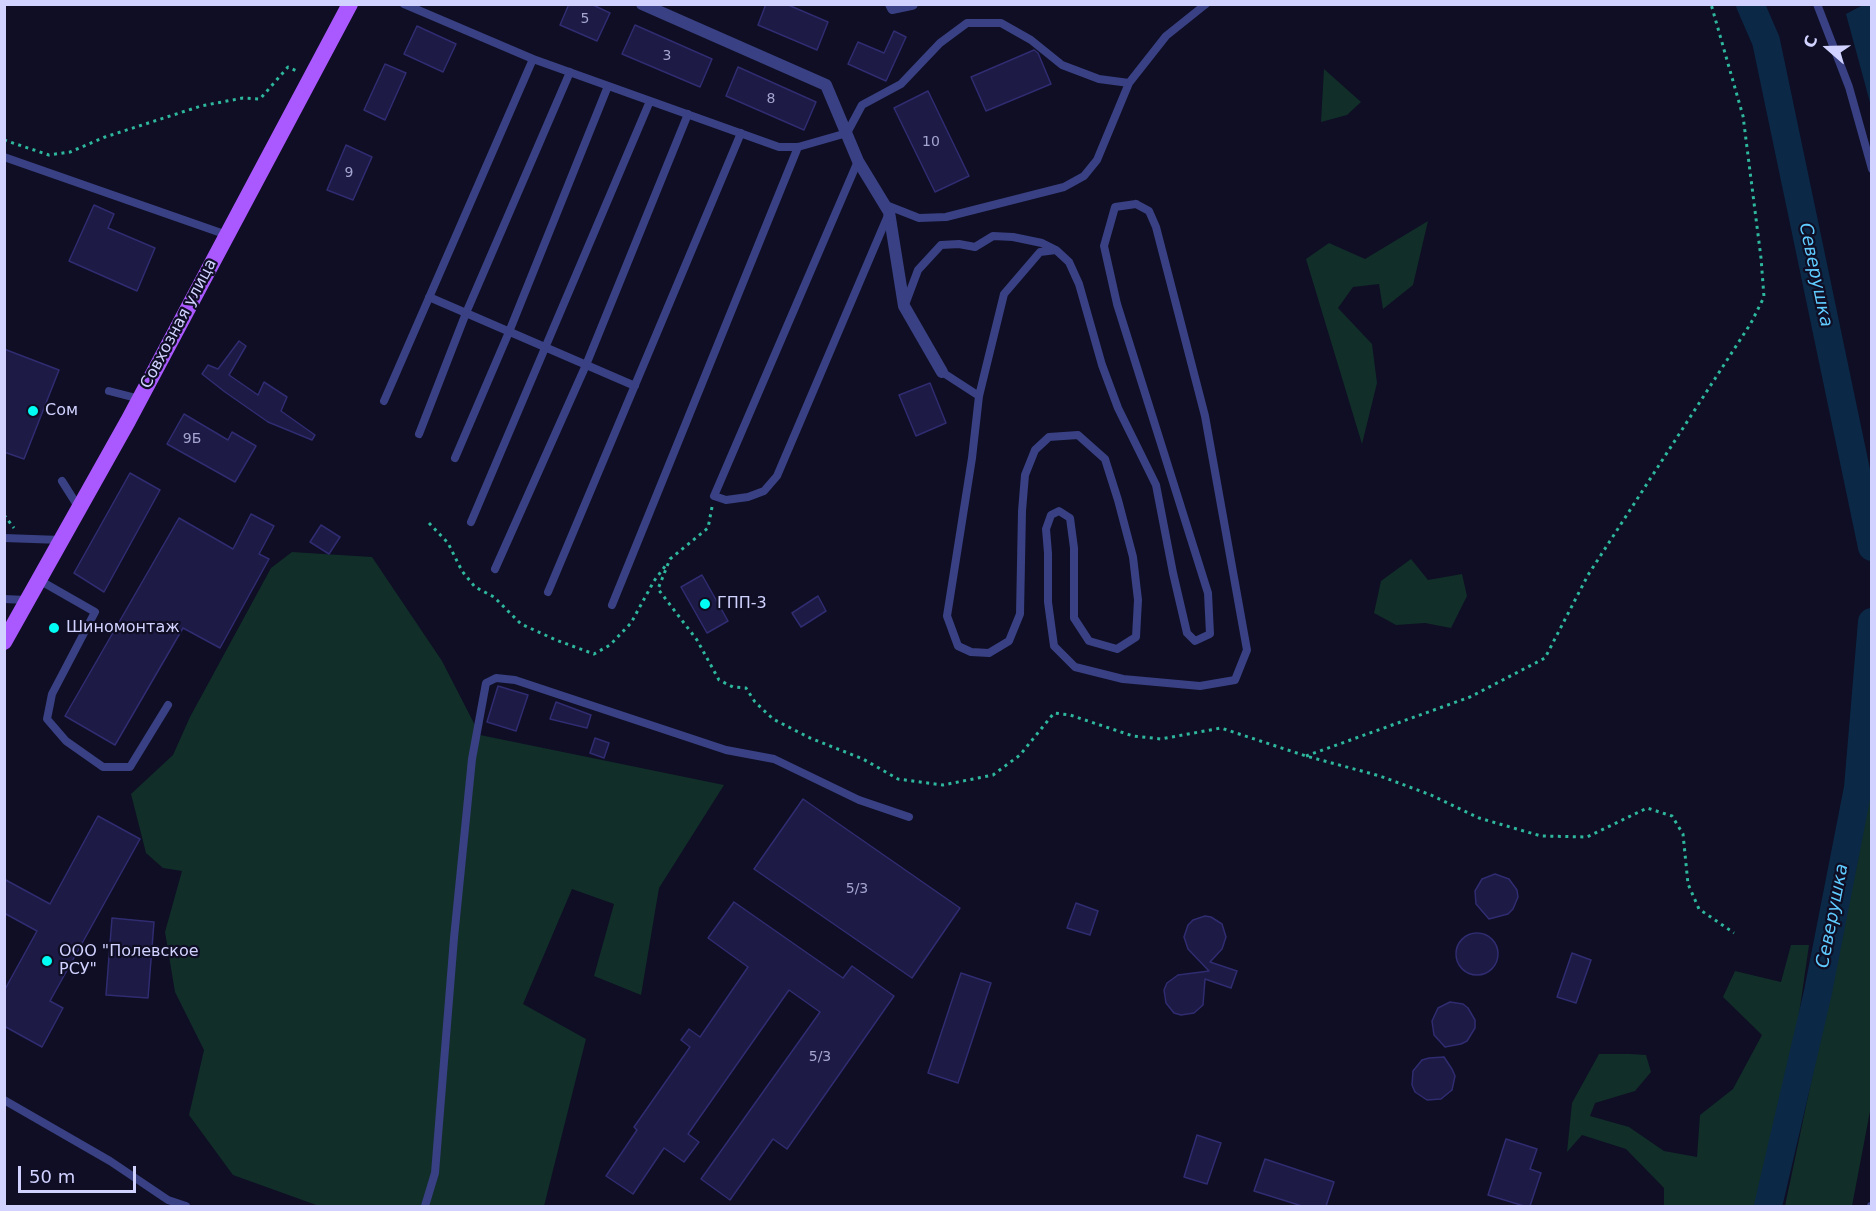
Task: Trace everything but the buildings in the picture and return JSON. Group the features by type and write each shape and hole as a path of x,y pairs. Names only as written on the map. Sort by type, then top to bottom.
{"main road":[{"name":"Совхозная улица","path":"6,638 140,399 350,4"}],"street":[{"path":"642,4 826,85 858,161 889,212 904,306 942,372"},
{"path":"891,4 893,8 912,4"}],"lane":[{"path":"404,4 533,59 779,147 798,147 847,133 862,105 901,84 940,43 967,23 1001,23 1031,40 1062,65 1099,79 1129,83"},
{"path":"881,199 885,205 919,218 946,217 1064,187 1084,176 1097,160 1129,83 1166,36 1206,4"},
{"path":"1817,4 1849,87 1872,170"},
{"path":"384,401 533,59"},
{"path":"419,434 466,313 570,72"},
{"path":"455,458 509,332 608,86"},
{"path":"471,522 650,101"},
{"path":"495,569 586,365 688,114"},
{"path":"548,592 741,133"},
{"path":"612,605 798,147"},
{"path":"4,157 227,235"},
{"path":"858,161 714,496 726,500 748,497 764,491 777,476 889,212"},
{"path":"904,306 918,270 941,245 959,244 975,247 993,236 1013,237 1042,243 1056,250 1069,262 1079,284 1102,365 1118,408 1156,484 1187,633 1195,641 1210,634 1208,593 1118,303 1104,246 1115,207 1136,204 1149,211 1156,227 1206,416 1247,650 1234,680 1200,686 1123,679 1075,667 1054,646 1048,602 1046,529 1051,515 1059,511 1070,519 1074,548 1074,618 1089,641 1117,649 1136,637 1138,600 1133,557 1118,500 1105,459 1078,435 1049,437 1035,450 1025,475 1020,614 1009,641 988,653 971,652 958,646 947,616 972,458 979,396 1004,294 1040,252 1056,250"},
{"path":"429,297 635,386"},
{"path":"942,372 979,396"},
{"path":"109,391 140,399"},
{"path":"62,482 79,509"},
{"path":"4,538 62,540"},
{"path":"39,580 95,612 52,694 48,719 66,741 103,767 130,767 168,705"},
{"path":"4,599 27,600"},
{"path":"425,1206 435,1173 454,938 472,759 486,683 496,678 515,680 726,750 774,759 859,800 909,817"},
{"path":"4,1100 110,1161 168,1200 186,1206"}],"path":[{"path":"1305,756 1470,697 1545,658 1588,575 1750,323 1764,297 1761,258 1743,116 1711,4"},
{"path":"4,140 49,155 70,152 201,106 243,98 260,99 288,67 310,78"},
{"path":"714,496 708,528 670,559 658,590 697,640 720,680 733,687 746,688 754,702 773,719 810,738 863,759 898,779 943,785 993,775 1020,755 1054,712 1070,715 1132,736 1161,739 1221,728 1305,756 1380,776 1431,795 1479,818 1542,836 1587,837 1647,808 1671,816 1683,834 1688,884 1699,909 1734,933"}],"green space":[{"path":"1324,69 1361,102 1347,115 1321,122"},
{"path":"1428,221 1413,285 1383,309 1379,284 1353,287 1338,308 1372,344 1377,383 1362,444 1306,259 1329,243 1365,259"},
{"path":"292,552 372,557 442,661 480,735 724,785 659,888 641,995 594,976 614,904 572,889 523,1004 586,1039 544,1206 319,1206 233,1175 189,1115 204,1050 175,992 165,932 182,871 163,868 146,853 131,794 173,755 190,717 271,568"},
{"path":"1411,559 1428,580 1462,574 1467,596 1451,628 1425,623 1396,625 1374,613 1381,581"},
{"path":"1871,765 1871,1106 1852,1206 1785,1206 1858,859"},
{"path":"1791,945 1809,945 1789,1083 1761,1206 1664,1206 1664,1188 1626,1149 1582,1135 1567,1152 1572,1103 1599,1054 1630,1054 1646,1055 1651,1072 1635,1091 1595,1103 1590,1116 1629,1127 1664,1151 1697,1157 1700,1115 1733,1089 1762,1035 1723,997 1735,971 1781,982"}],"water":[{"path":"1863,5 1871,5 1871,106 1846,14"}],"waterway":[{"name":"Северушка","path":"1750,4 1766,41 1872,547"},
{"name":"Северушка","path":"1768,1206 1818,992 1858,788 1872,622"}],"place":[{"name":"Сом","path":"33,411"},
{"name":"ГПП-3","path":"705,604"},
{"name":"Шиномонтаж","path":"54,628"},
{"name":"ООО \"Полевское РСУ\"","path":"47,961"}]}
